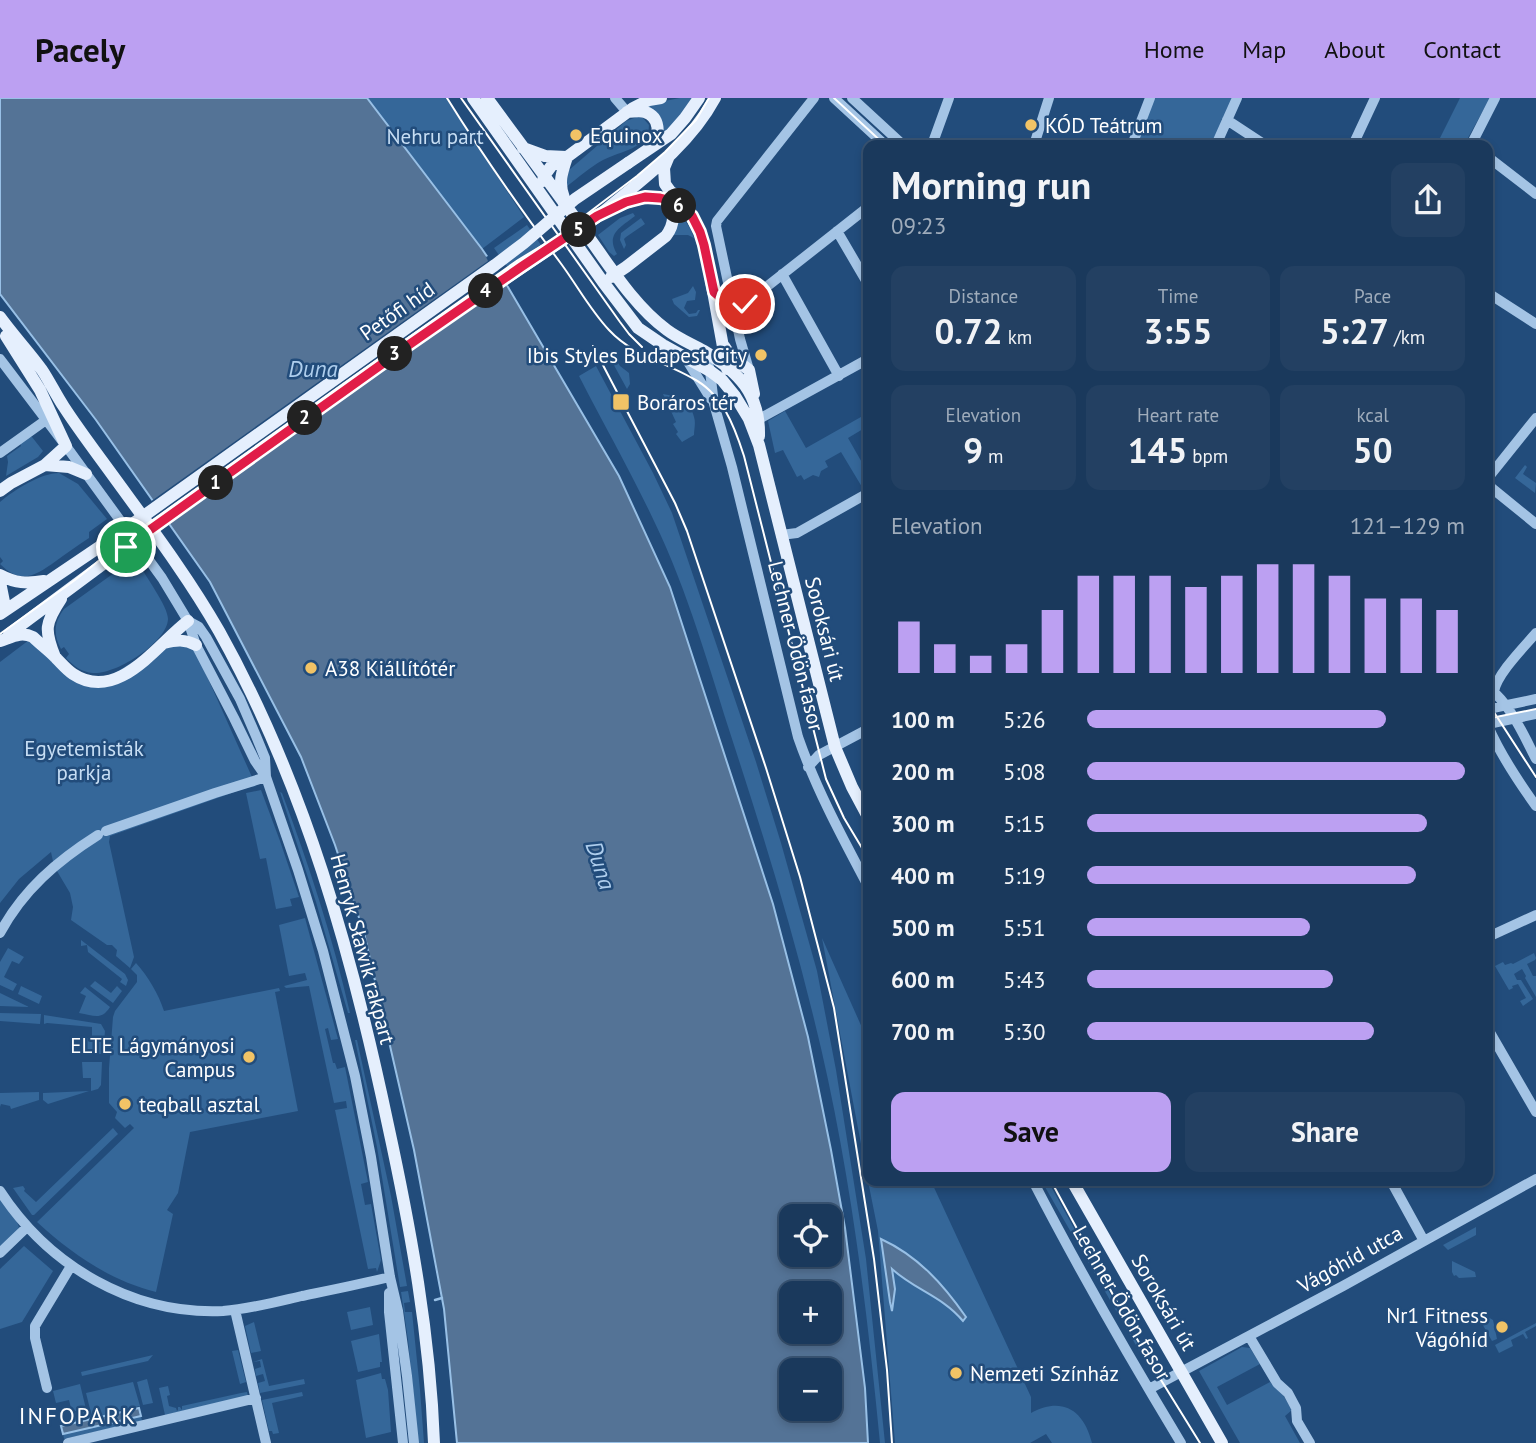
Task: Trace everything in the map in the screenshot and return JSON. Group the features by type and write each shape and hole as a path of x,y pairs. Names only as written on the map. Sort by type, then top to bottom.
{"main road":[{"path":"473,98 638,328 710,371 722,380 735,396"},
{"path":"487,98 616,274 655,320 726,366 739,377 755,404"},
{"path":"541,195 544,176 552,165 567,157 627,112 642,103 659,98"},
{"path":"628,163 671,134 699,98"},
{"path":"597,216 641,181 687,138 715,98"},
{"path":"627,112 641,111 651,115 658,127 653,143 628,163"},
{"path":"523,148 544,156 567,157"},
{"path":"669,156 664,168 665,184 681,199 700,232 714,292 726,366 735,396"},
{"path":"567,157 560,182 568,208"},
{"name":"Petőfi híd","path":"0,612 117,535 495,265 575,199 628,163"},
{"path":"526,173 544,176"},
{"path":"597,216 626,202 645,197 668,200 692,216"},
{"path":"603,282 671,230 674,217 668,200"},
{"name":"Petőfi híd","path":"0,641 126,547 410,344 597,216"},
{"path":"604,258 619,260 639,256"},
{"path":"0,319 4,331 40,390 66,446 45,465 0,491"},
{"name":"Henryk Sławik rakpart","path":"0,319 40,368 64,408 199,596 269,728 296,795 356,983 406,1208 426,1332 434,1443"},
{"path":"722,342 730,355 749,370 755,404"},
{"name":"Soroksári út","path":"735,396 749,419 759,445 835,747 863,807"},
{"name":"Soroksári út","path":"755,404 759,419 759,445"},
{"path":"45,465 69,467 86,474"},
{"path":"0,575 29,584 51,579"},
{"path":"0,582 4,602 0,612"},
{"path":"55,657 46,628 63,595"},
{"path":"0,641 26,634 33,637 76,676 90,681 102,681 138,667 188,621"},
{"path":"163,643 185,640 196,645"},
{"name":"Soroksári út","path":"1075,1186 1222,1443"}],"street":[{"path":"615,98 627,112"},
{"path":"749,370 716,226 720,217 814,98"},
{"path":"834,98 880,140"},
{"path":"852,98 898,140"},
{"path":"934,140 949,98"},
{"path":"1036,140 1049,98"},
{"path":"1134,140 1150,98"},
{"path":"1218,140 1237,98"},
{"path":"1355,140 1375,98"},
{"path":"1474,140 1495,98"},
{"path":"1227,120 1257,140"},
{"path":"1493,161 1536,194"},
{"path":"734,309 741,307 863,211"},
{"path":"837,231 863,275"},
{"path":"782,274 839,376"},
{"path":"714,292 734,309"},
{"path":"1493,296 1536,324"},
{"name":"Lechner Ödön fasor","path":"705,352 714,404 733,467 798,737 808,767 863,877"},
{"name":"Lechner Ödön fasor","path":"685,357 714,404"},
{"path":"0,359 162,578 188,621 196,645 255,761 267,777"},
{"path":"759,419 863,362"},
{"path":"1493,472 1536,418"},
{"path":"0,453 46,420"},
{"path":"1493,489 1536,524"},
{"path":"781,536 797,533 863,496"},
{"path":"188,621 199,627 206,637 240,699 265,758 267,777 312,913 346,1040 371,1157 404,1350 414,1443"},
{"path":"1493,688 1536,633"},
{"path":"1493,691 1524,702"},
{"path":"1493,692 1515,719 1536,760"},
{"path":"1493,708 1536,699"},
{"path":"1493,724 1536,714"},
{"path":"808,767 819,755 863,732"},
{"path":"1493,739 1536,806"},
{"path":"0,933 15,908 44,873 102,833 267,777"},
{"path":"1524,789 1536,786"},
{"path":"1493,935 1536,915"},
{"path":"1493,1038 1536,1112"},
{"name":"Vágóhíd utca","path":"1149,1389 1536,1180"},
{"name":"Lechner Ödön fasor","path":"1036,1186 1181,1443"},
{"path":"1394,1186 1424,1241"},
{"path":"0,1191 39,1240 71,1266 102,1285 157,1304 189,1310 236,1310 390,1277"},
{"path":"0,1253 27,1227"},
{"path":"47,1388 35,1326 71,1266"},
{"path":"390,1277 389,1312 402,1443"},
{"path":"236,1310 266,1443"},
{"path":"1249,1336 1277,1383 1296,1408 1297,1421 1310,1443"},
{"path":"68,1443 256,1398"}],"green space":[{"name":"Nehru part","path":"367,98 446,98 524,217 482,249"},
{"path":"693,98 668,132 662,131 658,114 643,105"},
{"path":"1150,98 1237,98 1218,140 1134,140"},
{"path":"1460,98 1490,98 1467,140 1439,140"},
{"path":"643,118 649,125 648,133 639,144 598,163 566,187 569,170 626,121"},
{"path":"677,211 687,223 694,238 672,234"},
{"path":"633,213 635,216 614,236 617,254 614,256 598,235 620,218"},
{"path":"641,218 645,224 624,239 624,249 620,240 621,233"},
{"path":"527,225 548,255 515,278 494,248"},
{"path":"693,286 696,292 695,300 687,301 684,308 689,314 700,310 697,316 689,317 672,299 688,293"},
{"path":"610,358 629,373 630,384 627,389"},
{"path":"596,366 672,513 756,762 817,971 836,1070 866,1259 885,1443 880,1443 869,1334 846,1172 812,1011 775,876 677,575 645,503 579,376"},
{"path":"663,394 683,401 692,412 695,422 694,435 682,442 676,434 678,432 673,424 676,422"},
{"path":"785,411 806,448 863,416 863,429 848,438 863,464 863,486 841,452 825,461 828,467 821,471 819,477 813,475 804,480 801,475 797,477 783,450 775,453 768,421"},
{"path":"32,437 43,451 38,457 6,476 7,456"},
{"path":"1525,465 1527,467 1523,474 1536,483 1535,493 1515,478"},
{"path":"59,473 78,484 107,519 89,532 89,538 41,571 21,576 8,571 0,564 3,561 0,557 0,502 36,479"},
{"path":"138,562 167,613 165,628 150,647 114,669 93,673 81,670 66,658 69,654 58,644 56,629 61,614 64,609 114,573 120,575"},
{"name":"Egyetemisták parkja","path":"33,637 63,666 102,681 163,643 190,647 197,654 256,786 110,836 109,842 134,957 130,968 116,956 117,950 112,945 107,945 71,920 73,907 70,893 54,866 51,852 19,879 0,903 0,662"},
{"path":"261,790 299,897 290,899 292,906 276,909 266,858 260,859 246,793"},
{"path":"280,792 320,902 350,1013 348,1013"},
{"path":"305,918 338,1039 331,1040 328,1028 325,1029 333,1063 337,1069 345,1067 368,1182 361,1184 365,1205 371,1204 381,1260 377,1272 376,1268 368,1269 335,1110 347,1108 346,1101 334,1103 309,986 284,986 307,980 305,973 289,976 279,925"},
{"path":"822,938 863,1030 863,1155"},
{"path":"81,940 125,974 128,980 126,986 120,982 122,979 88,952 87,945 81,946"},
{"path":"8,948 24,957 19,964 12,961 4,977 17,984 13,991 0,985 0,962"},
{"path":"1534,953 1535,960 1527,964 1533,976 1536,976 1536,997 1522,969 1514,974 1533,999 1523,1006 1520,1001 1526,998 1518,984 1509,990 1495,966 1503,962 1505,965 1513,964"},
{"path":"136,963 153,986 164,1011 279,988 280,991 275,992 298,1111 190,1132 178,1193 167,1210 173,1214 156,1292 107,1273 64,1245 37,1222 134,1128 130,1124 125,1128 115,1118 117,1112 109,1103 109,1068 113,1017 137,982 137,975 131,969"},
{"path":"95,981 111,993 117,986 122,991 113,1003 90,986"},
{"path":"21,986 42,996 39,1004 18,994"},
{"path":"85,987 110,1007 103,1014 97,1016 79,1013 86,996 80,993"},
{"path":"0,993 29,1007 0,1006"},
{"path":"0,1013 41,1014 40,1024 0,1021"},
{"path":"44,1015 101,1024 105,1031 103,1054 82,1053 83,1038 92,1038 92,1027 44,1024"},
{"path":"355,1040 391,1196 407,1286 400,1287 377,1147"},
{"path":"82,1062 102,1062 101,1085 98,1089 91,1091 91,1078 83,1078"},
{"path":"89,1091 48,1104 43,1100 43,1093"},
{"path":"39,1092 39,1100 11,1109 10,1106 1,1104 0,1107 0,1093"},
{"path":"113,1128 118,1134 32,1215 13,1188 23,1186 24,1191 36,1202"},
{"path":"869,1186 933,1186 1031,1397 1031,1413 1052,1406 1070,1409 1083,1422 1092,1443 1052,1443 1046,1434 1030,1443 895,1443 878,1231"},
{"path":"1051,1186 1147,1361 1045,1187"},
{"path":"0,1198 19,1227 0,1249"},
{"path":"1476,1227 1476,1235 1448,1250 1443,1245"},
{"path":"24,1246 53,1271 22,1322 0,1329 0,1269"},
{"path":"1452,1261 1475,1272 1476,1277 1454,1276"},
{"path":"408,1291 410,1302 404,1303 405,1312 412,1312 424,1443 418,1443 401,1292"},
{"path":"370,1307 373,1325 351,1330 347,1312"},
{"path":"1478,1311 1493,1320 1497,1339 1492,1341 1476,1313"},
{"path":"254,1322 261,1351 251,1353 245,1326"},
{"path":"1536,1323 1536,1326 1525,1332 1528,1338 1523,1334 1511,1340 1513,1346 1499,1353 1495,1345"},
{"path":"379,1334 382,1362 380,1367 358,1372 351,1341"},
{"path":"1242,1347 1250,1348 1260,1364 1217,1387 1227,1405 1270,1382 1283,1395 1292,1410 1285,1416 1300,1443 1240,1443 1199,1371"},
{"path":"238,1350 246,1382 240,1384 232,1351"},
{"path":"153,1355 148,1361 82,1376 81,1372"},
{"path":"262,1359 269,1386 304,1379 305,1384 260,1393 258,1383 265,1381 263,1374 256,1376 255,1369 261,1367 260,1361 253,1362"},
{"path":"381,1373 388,1390 391,1432 366,1438 356,1380"},
{"path":"147,1379 153,1403 143,1405 137,1382"},
{"path":"133,1382 140,1406 75,1423 73,1413 90,1409 86,1393"},
{"path":"80,1384 86,1409 72,1412 69,1400 56,1403 53,1391"},
{"path":"168,1386 169,1406 177,1411 178,1407 182,1410 182,1406 241,1393 247,1392 248,1396 165,1415 159,1388"},
{"path":"302,1392 303,1396 272,1403 279,1433 273,1434 269,1431 262,1400"},
{"path":"141,1416 142,1421 64,1439 63,1434"}],"water":[{"name":"Duna","path":"0,98 367,98 508,287 619,476 670,587 773,904 808,1037 841,1204 779,1204 779,1267 842,1267 842,1211 865,1388 868,1443 457,1443 444,1309 414,1150 364,933 335,845 301,757 210,582 96,420 0,294"},
{"path":"881,1239 907,1254 929,1272 966,1317 963,1321 946,1305 892,1269 895,1289 892,1311"},
{"path":"139,1408 141,1416 63,1434 61,1426"}],"pier":[{"path":"490,255 511,286 507,285 414,349 167,526 150,502 488,261 486,257"}],"waterway":[{"path":"435,1300 442,1298"}],"tram line":[{"path":"447,98 503,183 609,330 638,352 702,384 726,411 744,456 826,779 844,818 863,850"},
{"path":"461,98 620,322 642,347"},
{"path":"0,634 122,542 340,386 518,260 558,236 665,152 696,120 709,98"},
{"path":"834,98 880,140"},
{"path":"593,346 687,531 800,877 834,1008 874,1259 887,1370 892,1443"},
{"path":"1493,718 1536,709"},
{"path":"1493,711 1536,777"},
{"path":"1054,1186 1148,1359 1200,1443"}],"place":[{"name":"KÓD Teátrum","path":"1031,125"},
{"name":"Equinox","path":"576,135"},
{"name":"Ibis Styles Budapest City","path":"761,355"},
{"name":"Boráros tér","path":"621,402"},
{"name":"A38 Kiállítótér","path":"311,668"},
{"name":"ELTE Lágymányosi Campus","path":"249,1057"},
{"name":"teqball asztal","path":"125,1104"},
{"name":"Nr1 Fitness Vágóhíd","path":"1502,1327"},
{"name":"Nemzeti Színház","path":"956,1373"}],"district":[{"name":"INFOPARK","path":"78,1415"}],"route":[{"path":"126,547 521,267 597,216 626,202 650,197 660,198 681,207 692,216 704,245 714,292 734,309 745,304"}]}
